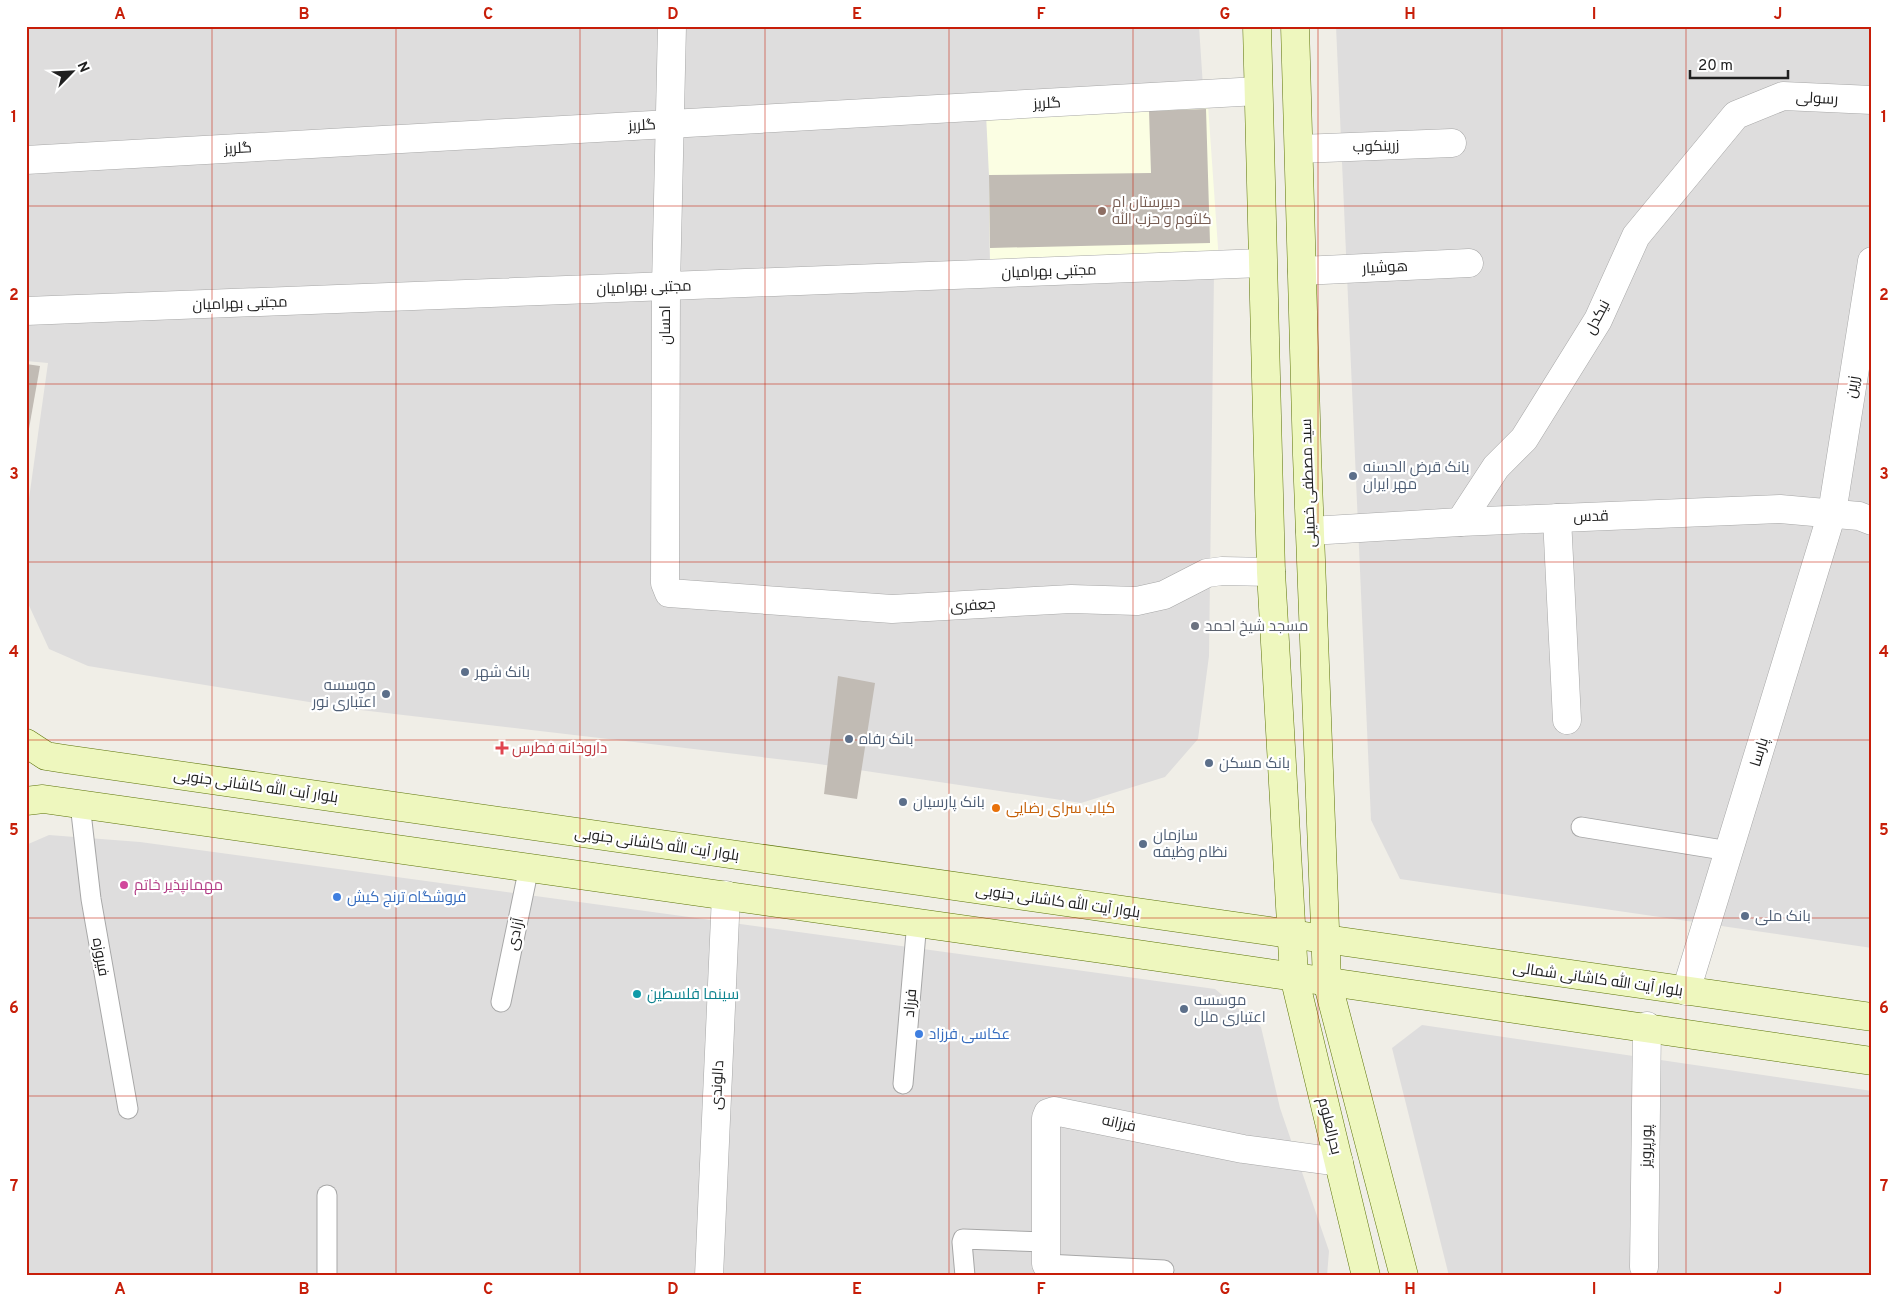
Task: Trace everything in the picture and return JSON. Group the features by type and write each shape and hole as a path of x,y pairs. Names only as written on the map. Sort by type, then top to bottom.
{"main road":[{"path":"1257,26 1271,572 1292,934"},
{"name":"سید مصطفی خمینی","path":"1295,26 1310,531 1327,981"},
{"name":"بلوار آیت الله کاشانی جنوبی","path":"26,743 46,756 55,758 1325,939"},
{"path":"26,801 43,798 917,921 1647,1026 1872,1061"},
{"name":"بحرالعلوم","path":"1292,934 1294,976 1366,1276"},
{"name":"بلوار آیت الله کاشانی شمالی","path":"1325,939 1872,1017"},
{"path":"1327,981 1404,1276"}],"street":[{"name":"احسان","path":"669,593 665,583 666,286 672,26"},
{"name":"گلریز","path":"26,160 1258,91"},
{"name":"رسولی","path":"1736,114 1783,96 1872,100"},
{"name":"نیکدل","path":"1460,522 1496,467 1524,439 1598,320 1636,236 1736,114"},
{"name":"زرینکوب","path":"1299,148 1452,143"},
{"name":"زرین","path":"1832,513 1872,261"},
{"name":"مجتبی بهرامیان","path":"26,311 1262,263"},
{"name":"هوشیار","path":"1302,271 1469,263"},
{"name":"قدس","path":"1310,531 1460,522 1780,509 1859,516 1872,520"},
{"name":"پارسا","path":"1686,991 1832,513"},
{"path":"1557,518 1567,720"},
{"name":"جعفری","path":"669,593 892,609 1071,599 1137,601 1164,595 1207,573 1222,571 1271,572"},
{"name":"دالوندی","path":"709,1276 726,895"},
{"name":"پورپرویز","path":"1644,1267 1647,1026"},
{"name":"فرزانه","path":"1045,1253 1046,1118 1048,1113 1054,1111 1243,1149 1339,1162"}],"lane":[{"name":"فیروزه","path":"80,804 91,898 128,1109"},
{"path":"1581,827 1729,852"},
{"name":"آزادی","path":"501,1002 529,867"},
{"name":"فرزاد","path":"903,1084 917,921"},
{"path":"326,1195 327,1276"},
{"path":"965,1276 963,1239 1164,1270"}],"shaded area":[{"path":"26,26 1199,26 1203,87 988,96 990,263 1214,273 1209,656 1198,739 1165,777 1081,803 812,763 352,709 88,666 49,649 26,599 26,520 48,363 26,361"},
{"path":"1336,26 1872,26 1872,948 1400,879 1371,820"},
{"name":"دبیرستان ام کلثوم و حزب الله","path":"1208,105 1219,262 990,263 986,114"},
{"path":"49,835 140,842 1215,989 1261,1027 1280,1108 1329,1251 1327,1276 26,1276 26,845"},
{"path":"1422,1025 1872,1091 1872,1276 1449,1276 1392,1048"}],"building":[{"path":"1206,109 1210,243 990,248 989,175 1151,173 1149,111"},
{"path":"26,364 40,366 27,440 26,440"},
{"name":"بانک رفاه","path":"838,676 875,683 857,799 824,794"}],"place":[{"name":"دبیرستان ام کلثوم و حزب الله","path":"1102,211"},
{"name":"بانک قرض الحسنه مهر ایران","path":"1353,476"},
{"name":"مسجد شیخ احمد","path":"1195,626"},
{"name":"بانک شهر","path":"465,672"},
{"name":"موسسه اعتباری نور","path":"386,694"},
{"name":"بانک رفاه","path":"849,739"},
{"name":"داروخانه فطرس","path":"502,748"},
{"name":"بانک مسکن","path":"1209,763"},
{"name":"بانک پارسیان","path":"903,802"},
{"name":"کباب سرای رضایی","path":"996,808"},
{"name":"سازمان نظام وظیفه","path":"1143,844"},
{"name":"مهمانپذیر خاتم","path":"124,885"},
{"name":"فروشگاه ترنج کیش","path":"337,897"},
{"name":"بانک ملی","path":"1745,916"},
{"name":"سینما فلسطین","path":"637,994"},
{"name":"موسسه اعتباری ملل","path":"1184,1009"},
{"name":"عکاسی فرزاد","path":"919,1034"}]}
